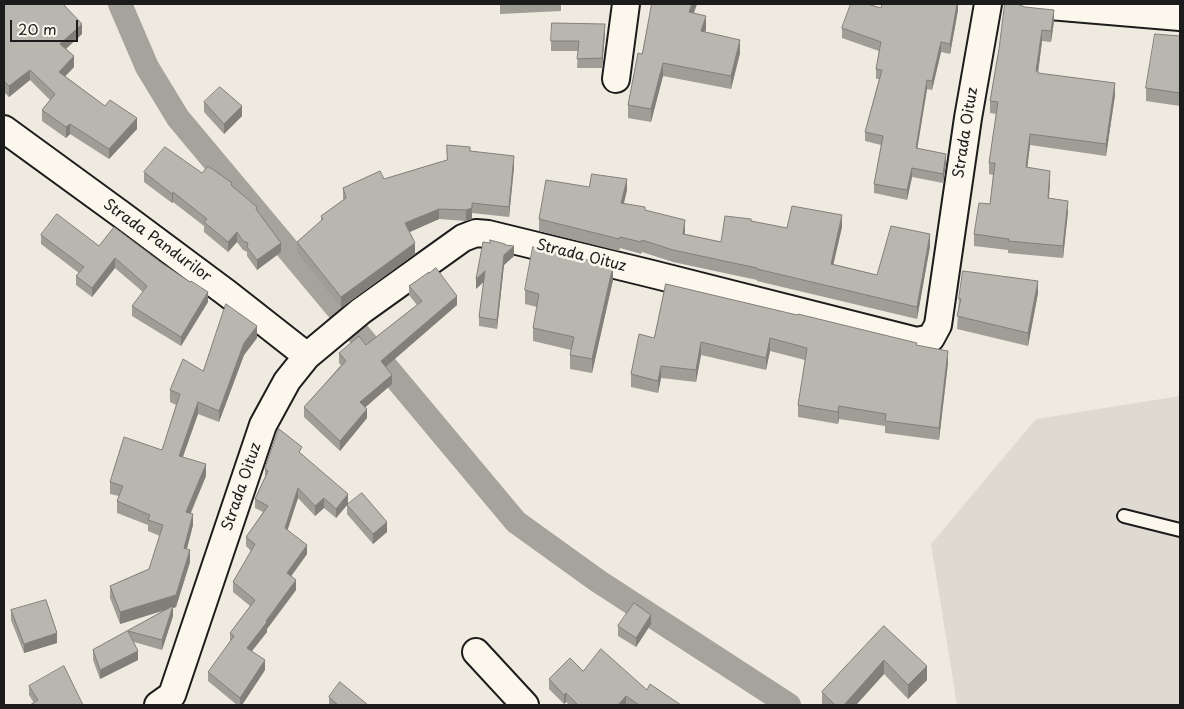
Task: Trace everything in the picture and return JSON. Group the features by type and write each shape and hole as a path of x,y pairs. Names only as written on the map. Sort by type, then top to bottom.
{"street":[{"path":"616,79 626,4"},
{"name":"Strada Oituz","path":"171,702 263,425 287,381 308,356 361,312 463,238 476,233 488,234 917,341 932,338 938,325 968,118 988,4"},
{"path":"1026,4 1180,17"},
{"name":"Strada Pandurilor","path":"4,129 122,214 308,356"},
{"path":"476,652 525,705"}],"lane":[{"path":"1124,516 1180,530"}],"shaded area":[{"path":"1180,396 1180,705 957,705 931,544 1036,419"}],"building":[{"path":"4,4 63,4 82,24 60,44 74,56 59,72 105,106 110,100 137,118 109,149 70,124 66,127 42,110 55,94 30,70 9,86 4,81"},
{"path":"652,4 692,4 689,12 706,16 701,31 740,40 731,76 663,63 651,109 628,105 638,53 642,54"},
{"path":"851,4 867,4 881,8 882,4 957,4 950,44 941,42 932,81 927,80 916,148 946,154 943,174 912,168 907,190 874,184 883,136 865,132 882,70 876,69 881,42 842,28"},
{"path":"1005,4 1054,10 1051,31 1042,30 1036,71 1038,73 1115,83 1106,144 1030,134 1026,167 1050,171 1048,198 1068,201 1063,246 1008,241 1009,239 974,234 979,203 990,204 995,163 989,163 998,102 990,101"},
{"path":"552,23 605,24 602,58 577,59 579,41 551,41"},
{"path":"1155,34 1180,36 1180,93 1146,88"},
{"path":"220,87 242,106 224,124 204,102"},
{"path":"447,145 470,147 470,151 514,156 509,207 472,203 472,208 466,210 439,209 405,223 415,243 341,297 297,242 323,219 321,216 346,198 343,188 380,171 384,179 447,160"},
{"path":"165,147 202,173 208,166 232,183 231,185 257,207 256,209 281,243 257,260 247,247 248,243 243,241 237,232 228,242 204,222 207,219 144,172"},
{"path":"592,174 627,179 621,203 645,207 645,210 685,220 683,234 721,242 725,216 751,219 751,221 787,228 792,206 842,215 831,264 877,275 891,226 930,234 917,307 757,268 673,250 642,240 641,242 620,237 619,239 539,219 546,180 589,187"},
{"path":"57,214 99,246 114,227 163,264 208,292 181,337 132,306 147,286 115,258 92,288 76,276 84,267 41,235"},
{"path":"490,240 514,246 504,255 497,320 479,317 485,271 476,279 483,242 490,243"},
{"path":"533,247 613,266 592,359 570,355 574,337 533,328 539,294 525,290"},
{"path":"436,268 457,296 381,361 392,375 360,402 367,409 340,441 304,407 346,361 339,353 359,336 366,345 422,301 409,286"},
{"path":"963,271 1038,281 1028,333 957,316 961,299 959,299"},
{"path":"666,284 917,343 916,345 948,351 939,428 885,421 886,414 839,406 838,412 798,405 807,348 770,338 766,358 701,342 696,370 661,366 658,381 631,374 639,334 654,338"},
{"path":"226,304 257,326 244,343 219,411 198,402 179,456 206,464 186,512 193,514 184,548 190,550 176,595 120,612 110,586 149,569 163,525 148,520 150,515 117,501 123,486 110,482 124,437 162,450 180,394 170,390 183,359 203,371"},
{"path":"279,429 302,447 299,452 348,494 336,509 324,498 315,506 298,488 285,528 307,545 287,573 296,580 247,648 265,660 240,698 208,672 234,636 230,633 255,600 233,582 255,544 246,537 268,506 255,499 268,471 265,469"},
{"path":"362,493 387,522 373,534 347,505"},
{"path":"46,600 57,633 24,644 11,610"},
{"path":"634,603 651,615 636,638 618,626"},
{"path":"173,606 162,640 128,631 138,651 100,670 93,650"},
{"path":"884,626 927,666 908,685 884,660 844,705 835,705 822,692"},
{"path":"601,649 647,690 650,684 681,705 639,705 626,696 618,705 578,705 566,693 564,695 549,679 570,658 583,671"},
{"path":"64,666 83,705 30,705 38,700 29,686"},
{"path":"340,682 368,705 338,705 329,697"}],"waterway":[{"path":"120,4 147,67 178,118 516,522 598,581 789,705"}]}
